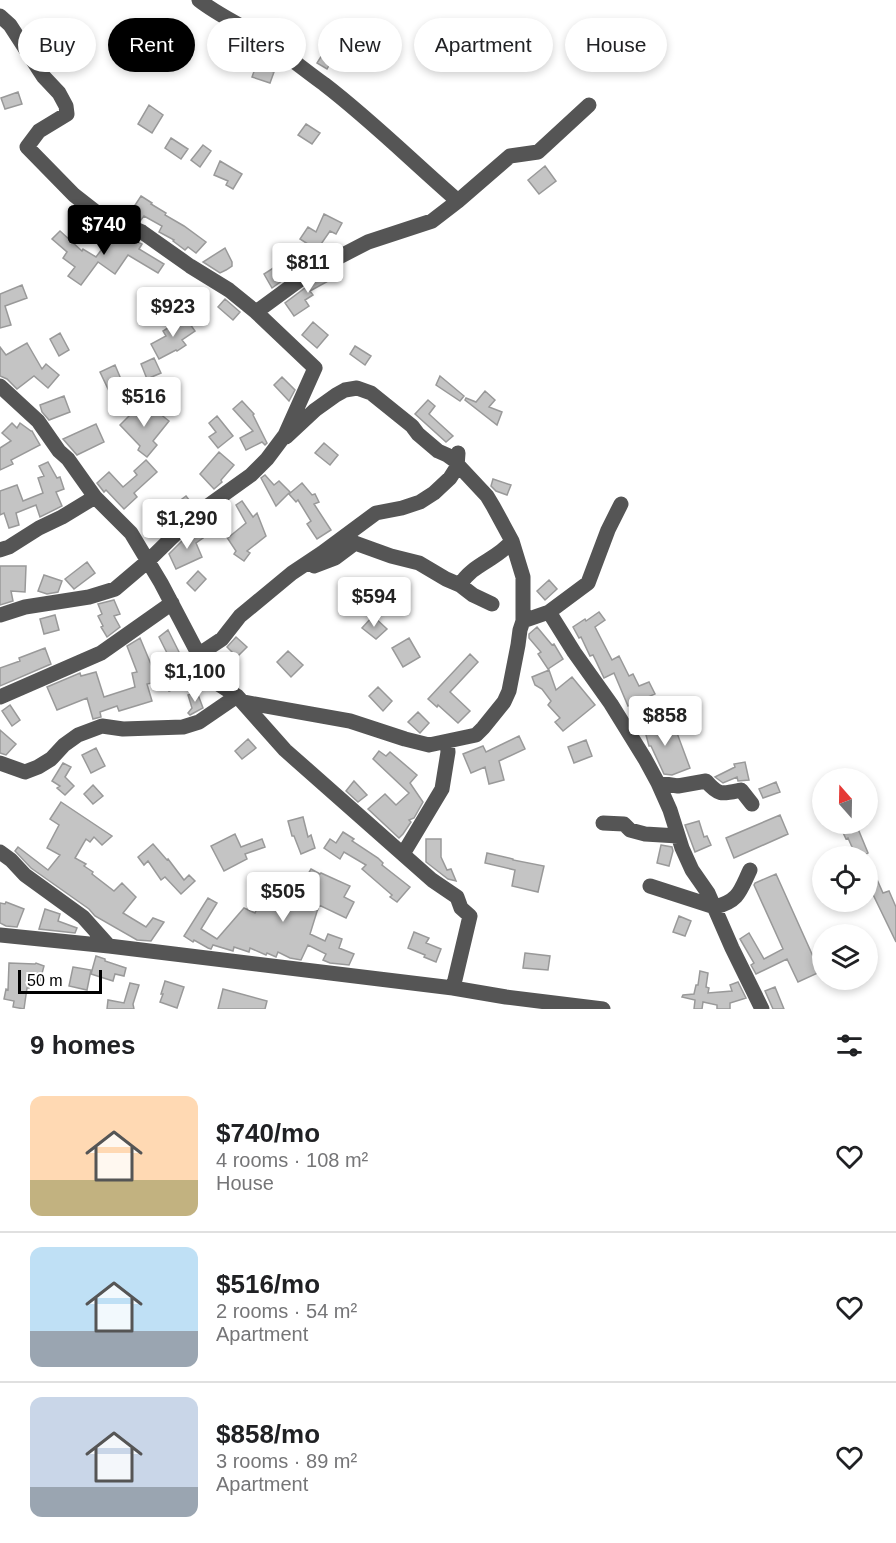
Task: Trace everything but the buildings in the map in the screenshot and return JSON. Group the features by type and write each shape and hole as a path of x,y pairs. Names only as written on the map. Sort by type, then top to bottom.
{"street":[{"path":"199,0 261,38 326,86 376,126 458,201"},
{"path":"0,16 10,25 43,76 59,93 66,106 67,114 39,131 27,147 74,195 97,213 142,232 229,290 256,312 315,368 285,435 267,459 250,475 195,515 148,561 115,589 89,597 25,607 0,615"},
{"path":"256,312 312,271 368,242 432,220 458,201 510,156 538,152 589,105"},
{"path":"0,386 38,420 95,496 131,533 212,680 240,699 285,750 432,880 457,897 461,908 470,916 453,988"},
{"path":"0,763 25,772 51,759 78,735 102,726 123,729 183,728 199,722 240,699 350,721 429,745 476,735 504,702 509,691 523,621 523,577 512,541 487,496 457,459 438,451 412,426 371,393 357,388 345,390 336,395 315,410 282,440"},
{"path":"198,655 222,639 240,616 292,573 376,513 420,502 434,493 450,478 457,459"},
{"path":"0,550 62,517 95,496"},
{"path":"523,621 549,612 588,583 608,530 621,504"},
{"path":"460,585 464,577 480,564 504,551 512,541"},
{"path":"292,573 335,558 355,543 419,563 492,604"},
{"path":"0,697 101,653 171,603"},
{"path":"549,612 611,704 658,783 692,870 708,893 762,1009"},
{"path":"403,854 442,789 448,752 447,742"},
{"path":"658,783 678,786 706,781 714,791 724,793 741,790 752,804"},
{"path":"603,823 624,824 630,830 645,834 678,836"},
{"path":"0,852 25,875 83,917 109,946"},
{"path":"650,886 715,907 738,896 750,870"},
{"path":"0,935 453,988 509,1003 603,1009"}]}
